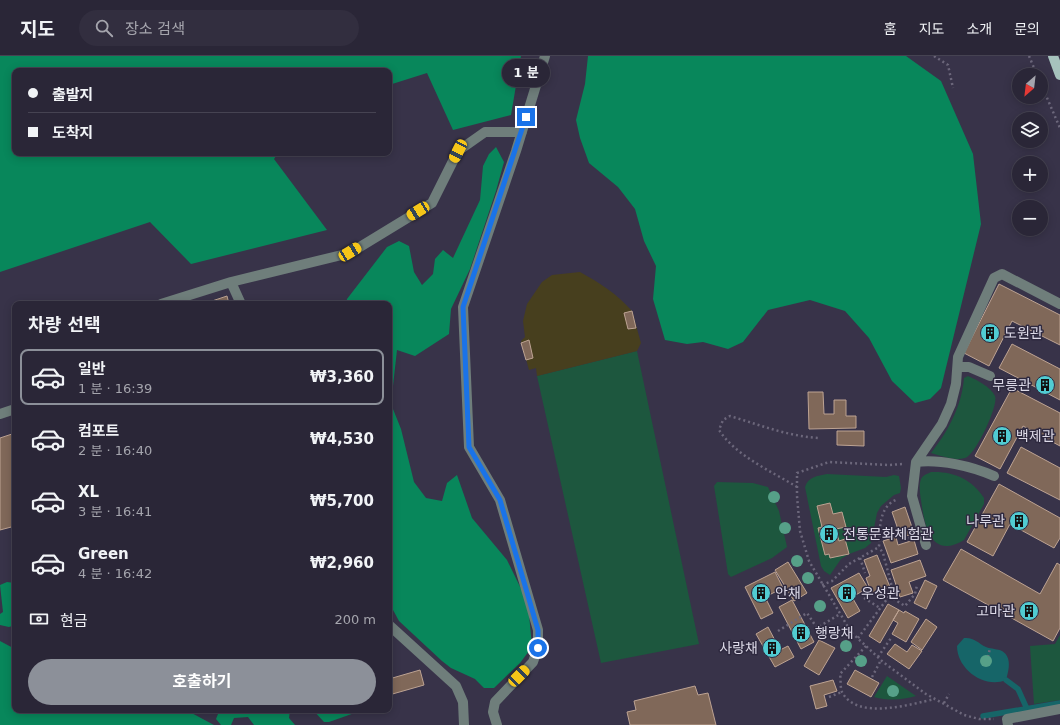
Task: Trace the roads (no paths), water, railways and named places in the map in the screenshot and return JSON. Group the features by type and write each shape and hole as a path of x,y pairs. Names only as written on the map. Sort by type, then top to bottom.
{"main road":[{"path":"1053,56 1060,75"}],"lane":[{"path":"497,725 493,712 496,702 533,662 538,648 538,630 500,500 469,447 463,307 522,132 545,56"},
{"path":"171,301 231,282 350,252 432,203 458,151 485,132 522,132"},
{"path":"926,545 912,496 916,462 942,424 951,404 958,367 958,357 994,278 1002,274 1060,304"},
{"path":"231,282 240,301"},
{"path":"958,367 969,367 990,376"},
{"path":"0,414 12,410"},
{"path":"916,462 928,461 979,469 994,476"},
{"path":"392,628 456,686 463,702 464,725"},
{"path":"1007,722 1060,709"}],"waterway":[{"path":"1006,680 1018,689 1027,709"},
{"path":"983,716 1060,703"}],"place":[{"name":"도원관","path":"990,333"},
{"name":"무릉관","path":"1045,385"},
{"name":"백제관","path":"1002,436"},
{"name":"나루관","path":"1019,521"},
{"name":"전통문화체험관","path":"829,534"},
{"name":"안채","path":"761,593"},
{"name":"우성관","path":"847,593"},
{"name":"고마관","path":"1029,611"},
{"name":"행랑채","path":"801,633"},
{"name":"사랑채","path":"772,648"}]}
